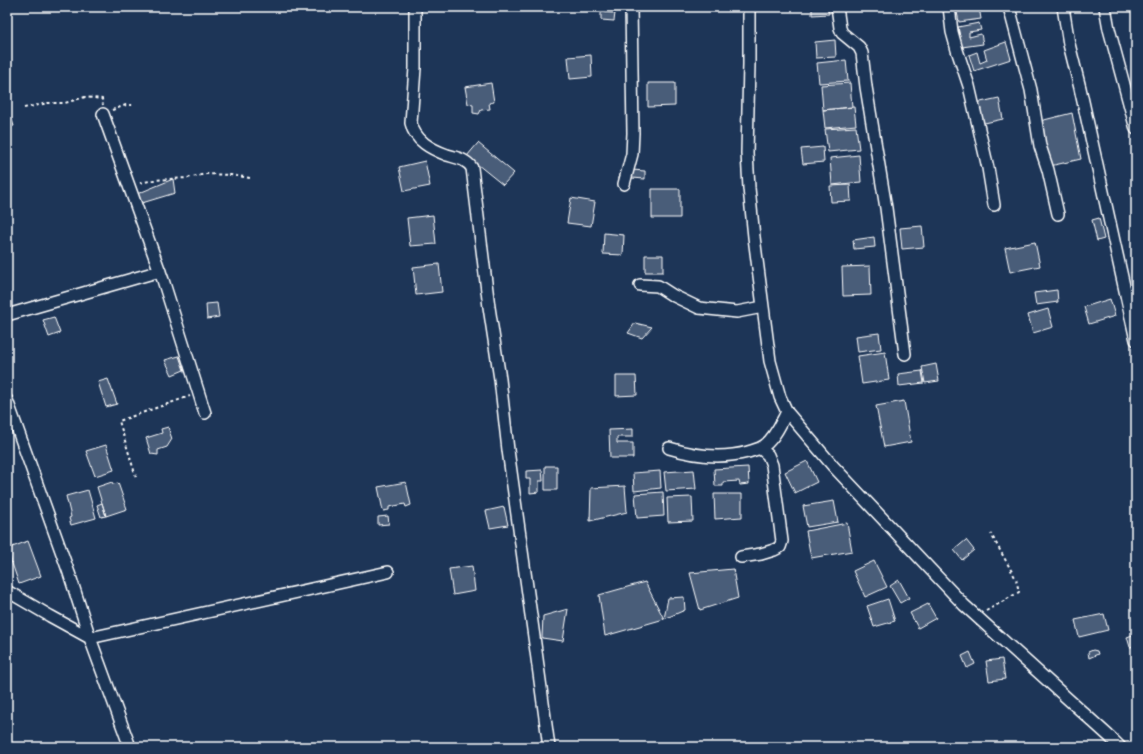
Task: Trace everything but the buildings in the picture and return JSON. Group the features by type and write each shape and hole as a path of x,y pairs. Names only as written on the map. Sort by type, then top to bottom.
{"street":[{"path":"415,7 415,68 411,123 413,132 423,143 447,155 467,162 472,168 508,450 549,747"},
{"path":"624,184 632,154 633,133 631,7"},
{"path":"749,7 747,153 754,237 770,361 780,397 787,412 834,466 976,616 1110,736 1120,747"},
{"path":"837,7 842,34 859,47 862,53 886,208 905,354"},
{"path":"949,7 952,32 970,86 988,168 994,205"},
{"path":"1009,7 1031,90 1040,146 1058,214"},
{"path":"1063,7 1069,44 1136,340"},
{"path":"1105,7 1109,29 1136,129"},
{"path":"103,114 160,271 205,413"},
{"path":"7,315 160,271"},
{"path":"640,285 658,286 672,295 699,308 737,312 763,307"},
{"path":"7,400 69,573 90,638 130,747"},
{"path":"669,448 685,453 707,456 725,456 761,449 767,444 787,412"},
{"path":"741,557 774,550 780,547 782,541 772,465 768,455 761,449"},
{"path":"7,591 90,638 388,572"}],"path":[{"path":"24,108 48,103 64,103 85,97 102,99 103,114 126,106 136,105"},
{"path":"129,186 154,180 187,178 206,174 231,175 250,178"},
{"path":"136,477 120,421 198,393"},
{"path":"976,616 1019,592 1016,579 991,534"}]}
